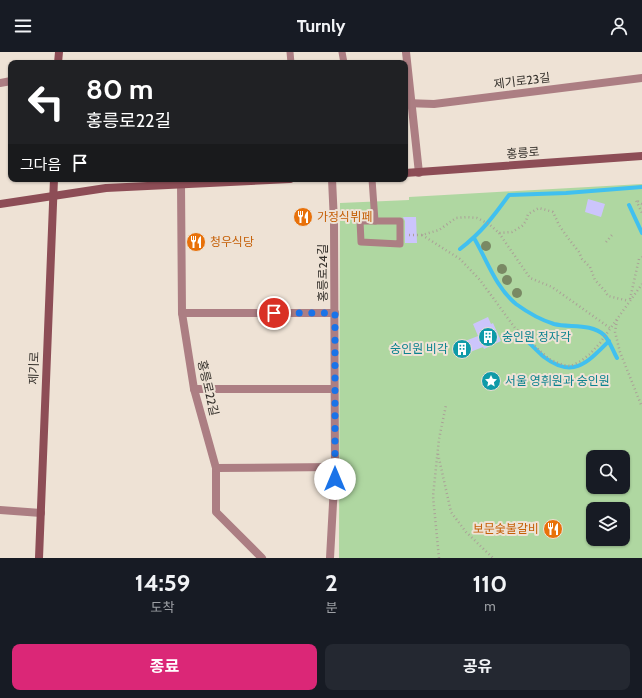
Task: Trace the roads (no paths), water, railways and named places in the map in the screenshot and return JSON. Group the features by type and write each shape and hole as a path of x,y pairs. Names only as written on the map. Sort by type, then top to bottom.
{"main road":[{"name":"홍릉로","path":"408,173 642,156"},
{"name":"제기로","path":"39,558 54,182"},
{"path":"0,204 106,188 225,182"}],"street":[{"name":"제기로23길","path":"408,103 434,104 642,78"},
{"path":"408,103 419,173"},
{"name":"홍릉로24길","path":"330,558 335,467 335,313 332,182"},
{"name":"홍릉로22길","path":"181,184 182,313 194,389 216,468 216,512 262,558"},
{"path":"182,313 335,313"},
{"path":"194,389 334,389"},
{"path":"216,468 335,467"},
{"path":"0,510 41,513"}],"lane":[{"path":"372,182 375,221"},
{"path":"360,221 375,221 400,221 400,244 361,242 360,221"}],"waterway":[{"path":"460,249 487,224 509,195 566,193 642,187"},
{"path":"629,205 642,233"},
{"path":"474,238 497,282 516,304 534,316 554,324 586,327 599,331 608,340 617,358"},
{"path":"521,336 544,357 554,364 563,367 579,366 594,356 609,341"}],"place":[{"name":"가정식뷔페","path":"303,217"},
{"name":"청우식당","path":"196,242"},
{"name":"숭인원 정자각","path":"488,337"},
{"name":"숭인원 비각","path":"462,349"},
{"name":"서울 영휘원과 숭인원","path":"491,381"},
{"name":"보문숯불갈비","path":"553,529"}]}
